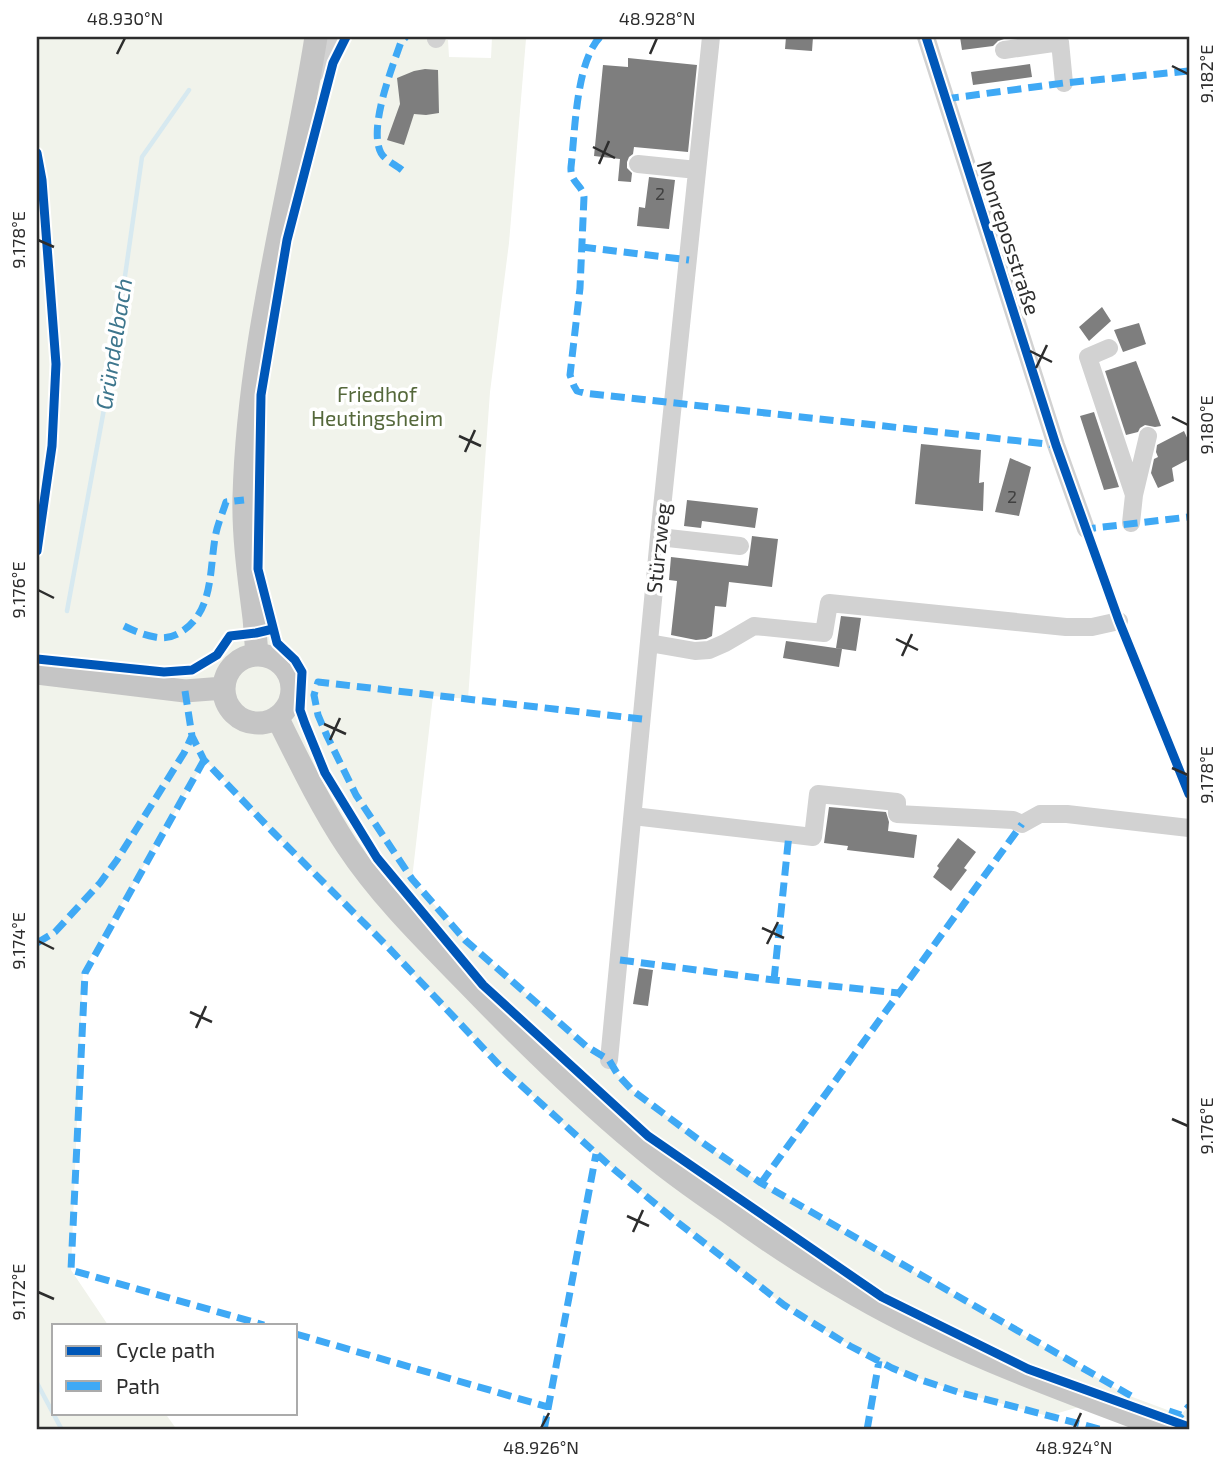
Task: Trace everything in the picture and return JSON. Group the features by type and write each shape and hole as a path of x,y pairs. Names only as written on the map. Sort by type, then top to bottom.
{"main road":[{"path":"257,655 247,566 244,500 246,446 269,286 316,37"},
{"path":"257,655 280,663 288,673 292,685 286,708 268,722 257,723 237,716 230,708 224,688 226,678 238,662 257,655"},
{"path":"37,673 185,691 224,688"},
{"path":"277,717 319,800 368,876 441,957 503,1020 639,1146 782,1250 857,1296 935,1336 993,1361 1169,1430"}],"street":[{"path":"303,109 313,77 335,37"},
{"name":"Stürzweg","path":"609,1060 659,537 711,37"},
{"name":"Monreposstraße","path":"926,37 1056,445 1086,529"},
{"path":"1004,50 1060,42 1064,83"},
{"path":"638,164 698,170"},
{"path":"1109,348 1088,357 1134,495"},
{"path":"1130,523 1148,436"},
{"path":"659,537 740,546"},
{"path":"649,643 709,650 754,626 824,633 830,603 1066,627 1092,627 1119,621"},
{"path":"633,816 813,837 818,794 897,802 897,814 1013,820 1022,824 1040,814 1067,814 1189,828"}],"green space":[{"name":"Friedhof Heutingsheim","path":"37,37 432,37 448,40 449,57 491,58 492,37 526,39 509,243 490,392 468,699 433,696 412,879 465,940 586,1046 609,1060 632,1090 703,1143 761,1183 1127,1395 1181,1415 1189,1406 1189,1430 1169,1430 1096,1402 1048,1416 958,1392 879,1361 784,1305 610,1166 502,1068 205,760 83,971 71,1270 107,1324 52,1324 52,1414 166,1414 177,1430 37,1430"}],"building":[{"path":"786,37 813,37 812,51 785,49"},
{"path":"960,37 1007,38 993,46 962,50"},
{"path":"628,58 697,65 688,152 634,147 627,162 627,168 632,173 631,182 618,181 620,159 594,156 603,65 628,67"},
{"path":"1030,64 1032,77 973,85 971,72"},
{"path":"425,69 438,70 439,113 414,114 404,145 387,140 400,104 397,78"},
{"path":"649,177 675,180 669,229 637,226 639,207 645,208"},
{"path":"1102,307 1111,321 1089,341 1079,327"},
{"path":"1139,323 1146,344 1123,352 1114,330"},
{"path":"1136,361 1161,426 1145,425 1138,432 1126,435 1105,371"},
{"path":"1094,412 1119,487 1104,490 1080,416"},
{"path":"1184,431 1189,442 1189,459 1172,468 1174,481 1158,488 1151,473 1154,459 1158,457 1157,445"},
{"path":"921,444 981,450 979,483 984,482 983,511 915,504"},
{"path":"1010,458 1031,467 1019,516 995,512"},
{"path":"687,500 758,508 755,528 702,521 701,528 684,526"},
{"path":"752,536 778,539 772,587 729,582 726,607 715,606 712,636 696,640 671,635 677,581 669,580 671,557 748,566"},
{"path":"841,616 861,618 856,651 836,648"},
{"path":"786,641 842,649 839,667 783,658"},
{"path":"829,807 886,812 888,831 917,835 914,858 847,850 848,846 824,843"},
{"path":"958,838 976,852 964,868 967,870 951,891 933,877 939,868 937,866"},
{"path":"639,968 653,970 648,1006 633,1004"}],"waterway":[{"name":"Gründelbach","path":"67,611 113,360 142,157 189,90"},
{"name":"Gründelbach","path":"37,1383 52,1411"},
{"name":"Gründelbach","path":"53,1414 62,1430"}],"marked path":[{"path":"402,170 381,153 377,129 387,82 401,42 406,37"},
{"path":"600,37 592,48 581,80 571,167 572,177 584,197 580,288 570,375 577,391 1056,445"},
{"path":"945,99 1064,83 1189,71"},
{"path":"582,247 689,260"},
{"path":"124,626 162,638 178,634 192,623 200,612 209,587 216,533 226,502 244,500"},
{"path":"1087,533 1086,529 1189,517"},
{"path":"642,719 318,682 314,695 318,715 356,795 412,879 465,940 586,1046 609,1060 632,1090 761,1183 1133,1397"},
{"path":"185,691 192,736 204,760 386,945 502,1068 610,1166 676,1221 784,1305 850,1346 892,1368 958,1392 1103,1430"},
{"path":"37,943 55,932 100,883 184,753 192,736"},
{"path":"204,760 85,973 71,1270 260,1324"},
{"path":"761,1183 1022,824"},
{"path":"774,980 789,834"},
{"path":"620,960 899,993"},
{"path":"544,1430 596,1154"},
{"path":"298,1335 548,1407"},
{"path":"867,1430 879,1361"},
{"path":"1169,1411 1181,1415 1189,1406"}],"cycle path":[{"path":"346,37 333,63 287,240 261,395 258,569 277,643 295,660 302,672 300,710 325,773 377,858 483,985 648,1136 882,1297 1028,1369 1189,1427"},
{"path":"926,37 1056,445 1119,621 1189,794"},
{"path":"37,153 42,180 56,364 52,446 37,551"},
{"path":"37,659 164,672 192,670 217,655 230,636 273,629"}]}
